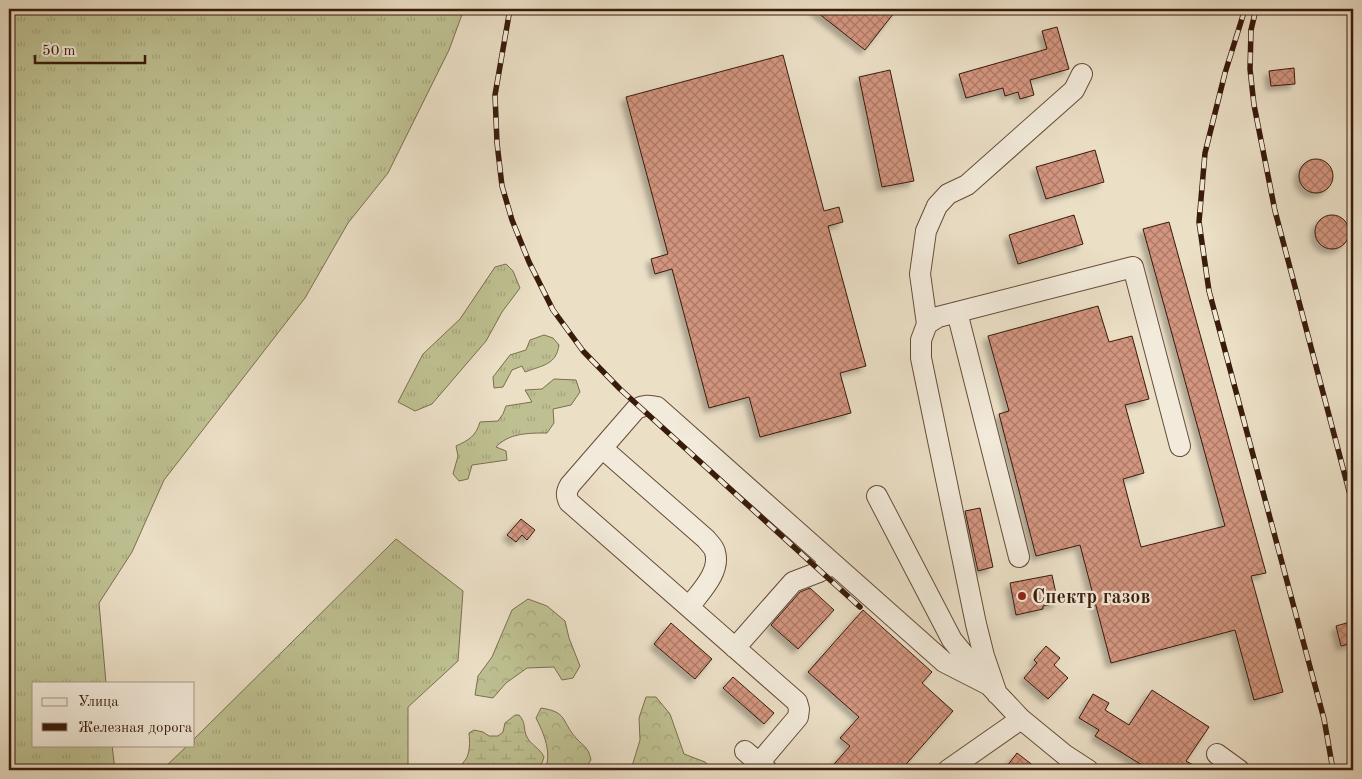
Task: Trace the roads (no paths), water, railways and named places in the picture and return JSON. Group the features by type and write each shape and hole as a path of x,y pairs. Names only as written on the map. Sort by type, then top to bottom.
{"lane":[{"path":"993,689 976,624 922,358 921,340 926,324 920,274 926,231 937,206 948,194 967,184 1074,90 1082,74"},
{"path":"926,324 938,317 1133,267 1180,446"},
{"path":"957,312 1019,557"},
{"path":"757,761 798,717 799,709 797,702 569,502 567,491 570,485 636,409 649,405 657,407 944,662 993,689"},
{"path":"602,448 706,539 715,550 717,564 715,569 689,607"},
{"path":"877,496 952,640 1021,719 1064,755 1088,770"},
{"path":"735,648 793,582 819,572 833,564"},
{"path":"948,770 1021,719"},
{"path":"1217,754 1239,770"}],"railway":[{"path":"510,9 495,95 497,143 502,186 512,220 529,262 553,310 583,351 620,389 860,607"},
{"path":"1245,9 1225,73 1205,153 1199,222 1209,291 1324,719 1333,770"},
{"path":"1256,9 1251,30 1250,69 1254,105 1275,211 1353,506"}],"place":[{"name":"Спектр газов","path":"1022,596"}]}
